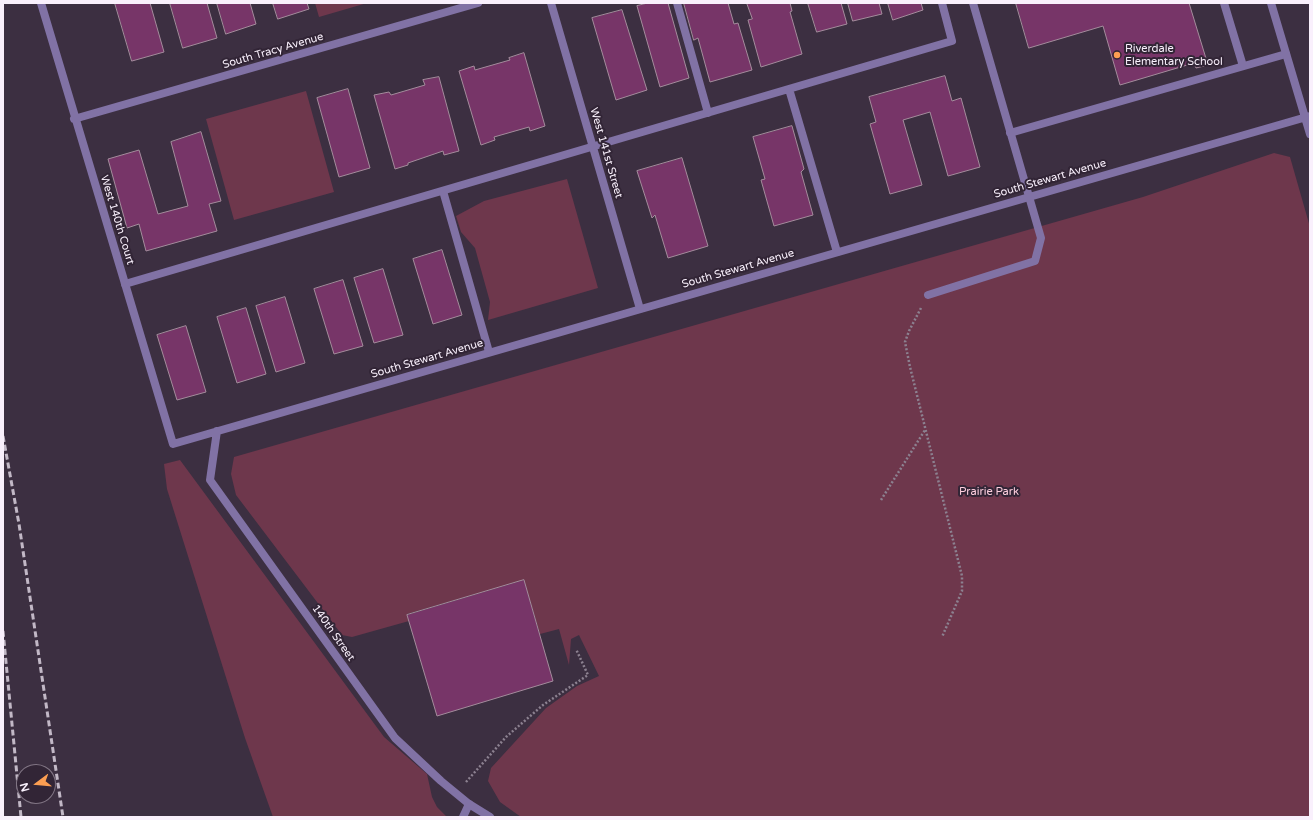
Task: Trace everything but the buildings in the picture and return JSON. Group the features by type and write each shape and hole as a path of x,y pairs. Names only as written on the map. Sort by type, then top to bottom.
{"street":[{"name":"West 140th Court","path":"41,3 74,119 173,444"},
{"name":"South Tracy Avenue","path":"74,119 478,3"},
{"name":"West 141st Street","path":"552,3 640,309"},
{"path":"676,3 708,113"},
{"path":"125,284 952,41 942,3"},
{"path":"928,295 1035,261 1041,238 973,3"},
{"path":"1224,3 1243,66"},
{"path":"1271,3 1286,54 1308,117 1310,134"},
{"path":"1010,133 1286,54"},
{"path":"789,89 837,252"},
{"name":"South Stewart Avenue","path":"173,444 1308,117"},
{"path":"443,191 489,352"},
{"name":"140th Street","path":"217,431 210,480 395,738 469,804 490,817"},
{"path":"463,817 469,804"}],"path":[{"path":"928,295 909,331 905,342 925,430 962,576 962,592 942,637"},
{"path":"881,500 925,430"},
{"path":"456,793 506,737 543,705 588,675 576,649"}],"green space":[{"path":"315,3 367,3 319,17"},
{"path":"306,91 334,192 234,220 206,119"},
{"name":"Prairie Park","path":"1274,153 1290,157 1310,227 1310,817 521,817 500,802 488,781 491,768 546,708 577,686 599,676 579,635 571,639 569,665 559,629 540,634 524,580 407,614 409,621 352,637 342,635 236,495 231,474 234,457 1143,197"},
{"path":"567,179 598,288 488,320 490,302 475,248 461,232 456,216 484,201"},
{"path":"180,460 384,737 427,774 432,797 437,807 447,817 273,817 245,738 167,489 164,464"}],"railway":[{"path":"3,436 19,524 63,817"},
{"path":"3,631 21,817"}],"place":[{"name":"Riverdale Elementary School","path":"1117,55"}]}
